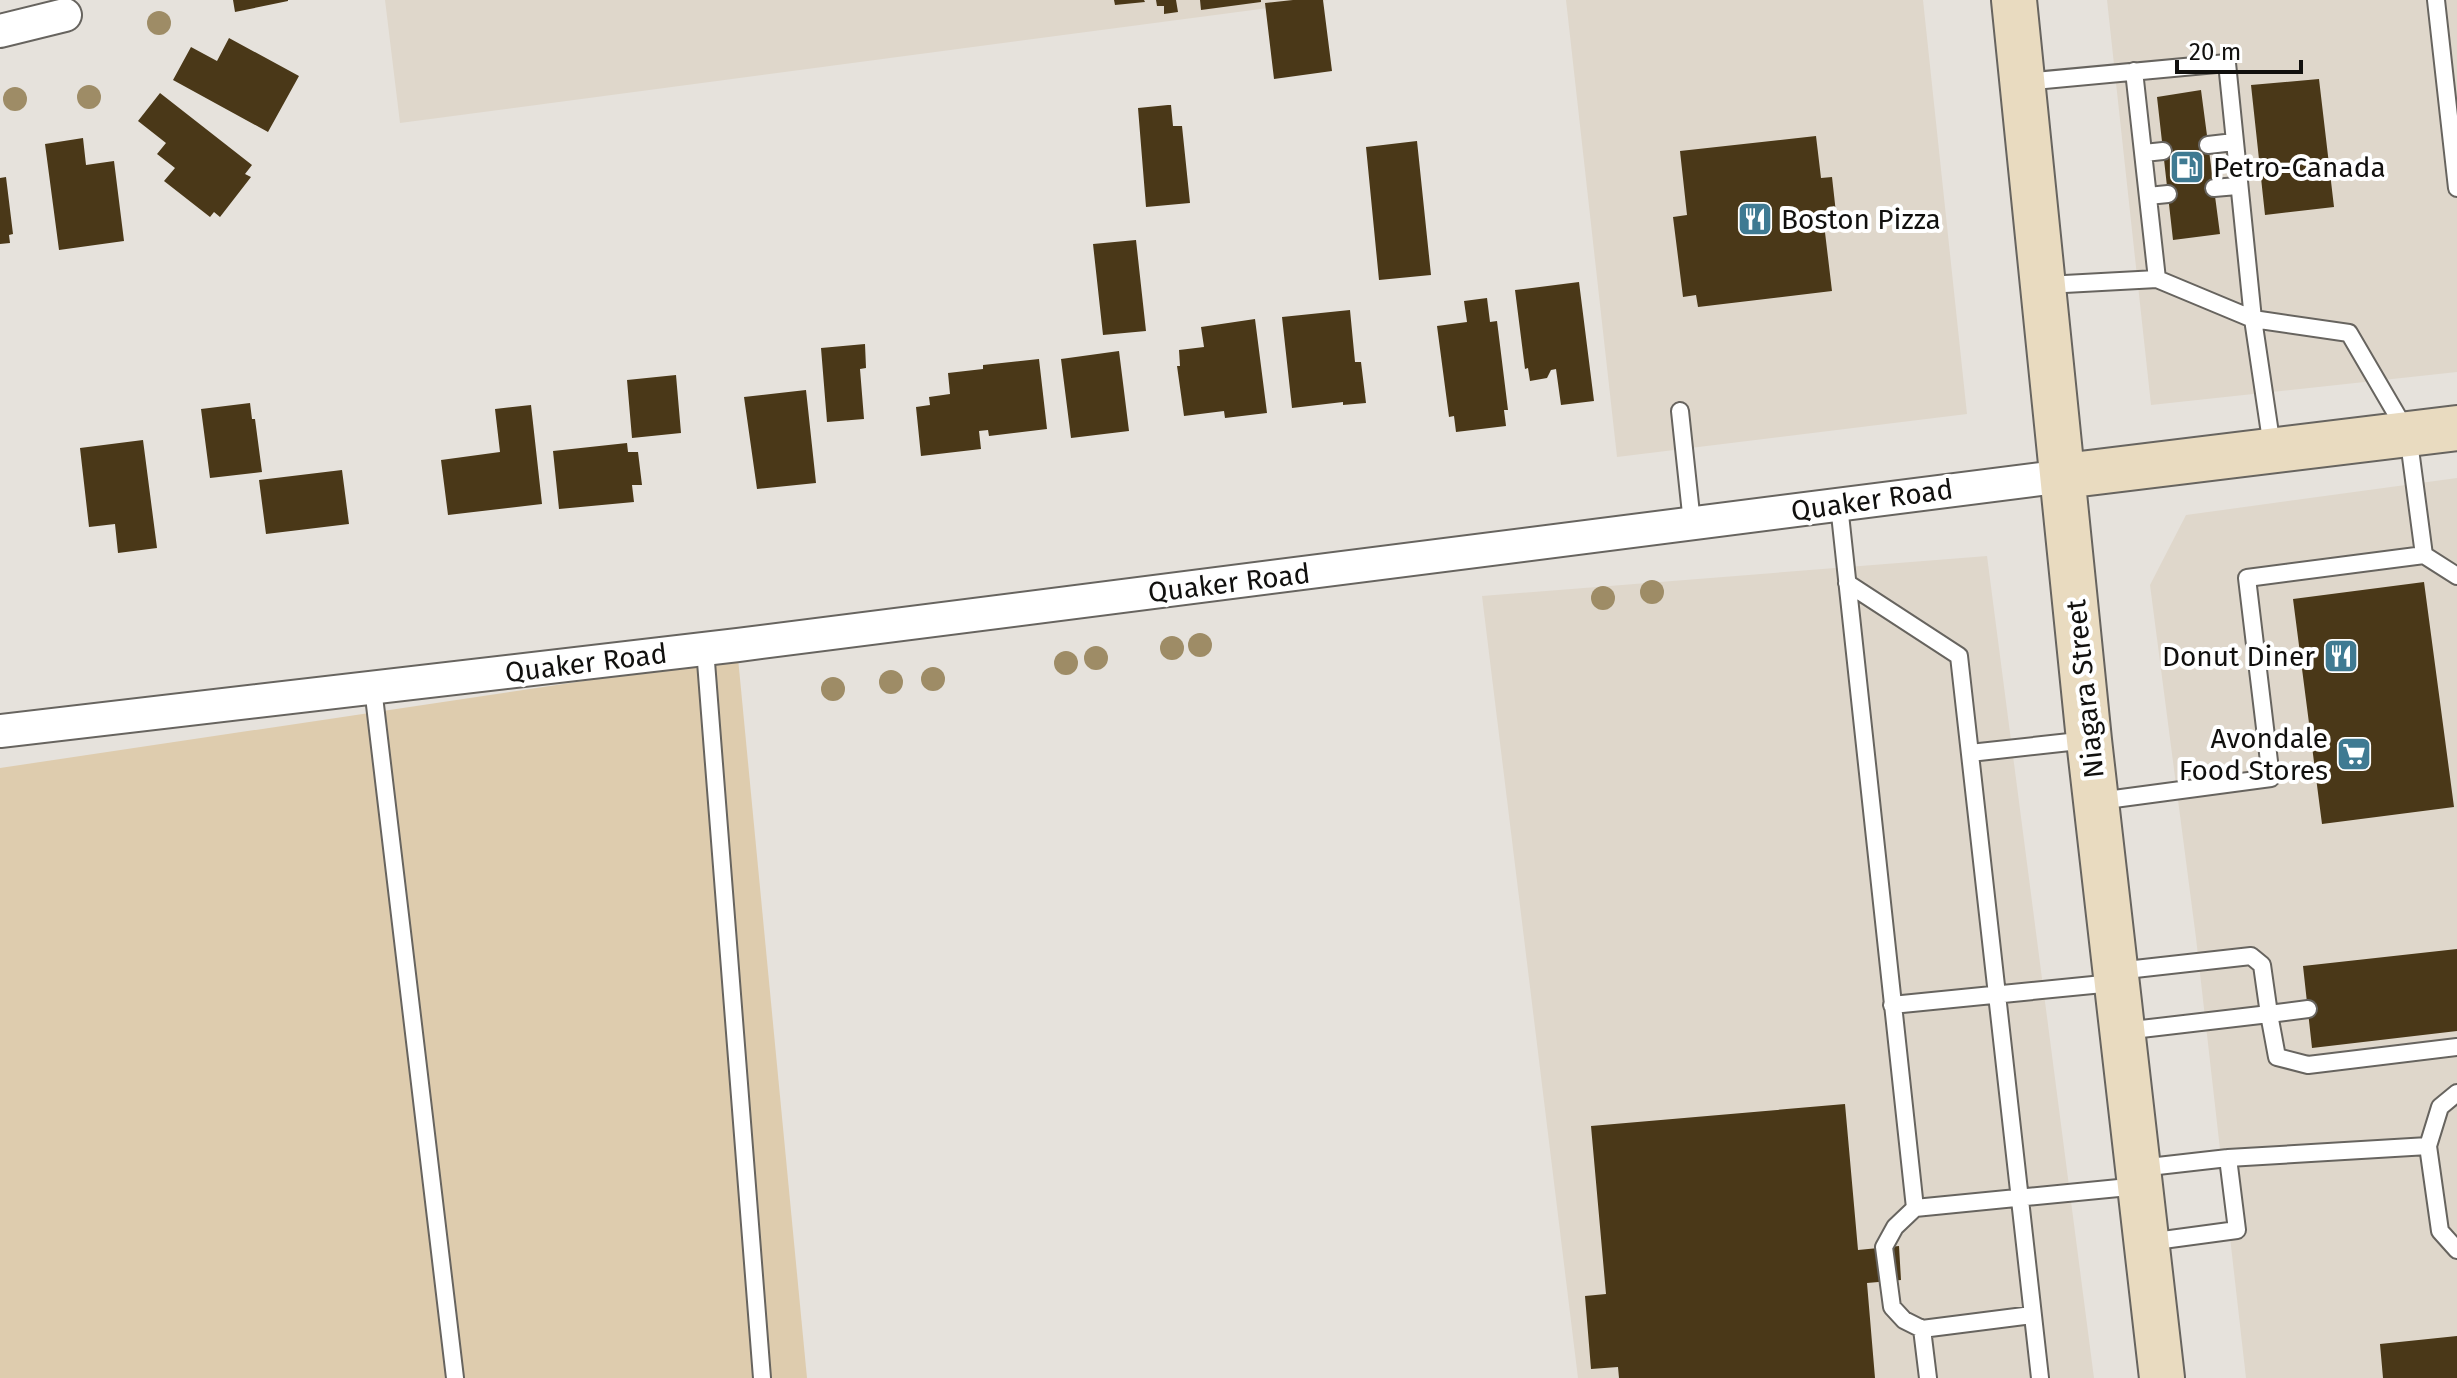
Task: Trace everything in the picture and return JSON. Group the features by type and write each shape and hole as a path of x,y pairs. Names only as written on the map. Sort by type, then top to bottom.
{"main road":[{"name":"Niagara Street","path":"2014,0 2089,740 2162,1378"},
{"name":"Quaker Road","path":"2064,476 2457,428"}],"street":[{"path":"0,31 65,15"},
{"name":"Quaker Road","path":"0,731 705,649 2064,476"}],"lane":[{"path":"2436,0 2457,188"},
{"path":"2022,82 2227,63 2237,186 2272,452"},
{"path":"2134,71 2157,279"},
{"path":"2208,145 2234,142"},
{"path":"2144,153 2163,151"},
{"path":"2214,188 2237,186"},
{"path":"2148,196 2168,194"},
{"path":"2044,285 2157,279 2253,319 2349,333 2408,434 2424,555"},
{"path":"1680,411 1692,523"},
{"path":"1839,505 1915,1208"},
{"path":"2097,802 2271,778 2247,578 2424,555 2457,576"},
{"path":"1847,583 1959,656 2040,1378"},
{"path":"705,649 762,1378"},
{"path":"373,688 455,1378"},
{"path":"1970,753 2089,740"},
{"path":"1892,1005 2116,977 2251,956 2262,965 2277,1057 2308,1065 2457,1047"},
{"path":"2122,1031 2308,1009"},
{"path":"2457,1093 2440,1107 2428,1146 2440,1231 2457,1250"},
{"path":"2032,1315 1922,1329 1904,1320 1892,1307 1884,1247 1895,1227 1915,1208 2019,1198 2228,1158 2428,1146"},
{"path":"2148,1242 2237,1230 2228,1158"},
{"path":"1922,1329 1928,1378"}],"shaded area":[{"path":"385,0 1328,0 400,123"},
{"path":"1566,0 1923,0 1967,414 1617,457"},
{"path":"2107,0 2457,0 2457,372 2151,405"},
{"path":"2457,478 2457,1378 2246,1378 2196,938 2150,585 2186,515"},
{"path":"1987,556 2094,1378 1578,1378 1482,596"},
{"path":"738,658 807,1378 0,1378 0,768"}],"building":[{"path":"233,0 288,0 288,1 235,12"},
{"path":"1114,0 1144,0 1145,2 1115,5"},
{"path":"1156,0 1176,0 1178,12 1164,14 1164,6 1157,6"},
{"path":"1200,0 1261,0 1261,2 1201,10"},
{"path":"1323,0 1332,71 1274,79 1265,3"},
{"path":"229,38 299,76 268,132 173,80 191,47 217,61"},
{"path":"2319,79 2334,207 2265,215 2251,85"},
{"path":"2201,90 2220,234 2173,240 2157,97"},
{"path":"160,93 252,165 245,174 251,177 220,217 214,212 210,217 164,181 175,168 157,154 166,143 138,121"},
{"path":"1171,105 1173,126 1182,126 1190,203 1146,207 1138,108"},
{"name":"Boston Pizza","path":"1816,136 1821,178 1832,177 1837,222 1824,224 1832,291 1698,307 1696,295 1683,297 1673,217 1687,215 1680,151"},
{"path":"83,138 86,165 114,161 124,241 59,250 45,144"},
{"path":"1417,141 1431,275 1379,280 1366,147"},
{"path":"6,177 13,234 9,235 10,243 0,244 0,178"},
{"path":"1136,240 1146,331 1103,335 1093,244"},
{"path":"1579,282 1594,401 1561,405 1556,369 1551,370 1547,378 1530,381 1528,368 1525,369 1515,290"},
{"path":"1487,298 1490,322 1497,321 1508,410 1504,410 1506,426 1456,432 1454,416 1449,417 1437,326 1467,322 1464,301"},
{"path":"1350,310 1355,362 1361,362 1366,403 1343,405 1343,402 1292,408 1282,317"},
{"path":"1255,319 1267,413 1225,418 1224,411 1184,416 1177,366 1180,366 1179,350 1204,347 1201,327"},
{"path":"865,344 866,368 860,369 864,419 827,422 821,348"},
{"path":"1119,351 1129,431 1071,438 1061,359"},
{"path":"1039,359 1047,429 989,436 988,430 979,431 981,449 921,456 916,407 930,405 929,397 950,394 948,373 983,369 983,365"},
{"path":"676,375 681,433 632,438 627,380"},
{"path":"806,390 816,483 757,489 744,397"},
{"path":"250,403 262,472 210,478 201,409"},
{"path":"531,405 542,504 448,515 441,460 500,452 495,409"},
{"path":"143,440 157,548 118,553 115,524 89,527 80,448"},
{"path":"627,443 628,452 638,452 642,485 632,485 634,502 559,509 553,451"},
{"path":"342,470 349,524 266,534 259,480"},
{"path":"2424,582 2454,807 2322,824 2293,599"},
{"path":"2457,949 2457,1031 2312,1048 2303,966"},
{"path":"1845,1104 1858,1250 1899,1246 1901,1280 1867,1283 1875,1378 1619,1378 1618,1367 1591,1369 1585,1296 1606,1294 1591,1126"},
{"path":"2457,1336 2457,1378 2383,1378 2380,1344"}],"place":[{"name":"Petro-Canada","path":"2187,167"},
{"name":"Boston Pizza","path":"1755,219"},
{"name":"Donut Diner","path":"2341,656"},
{"name":"Avondale Food Stores","path":"2354,754"}]}
